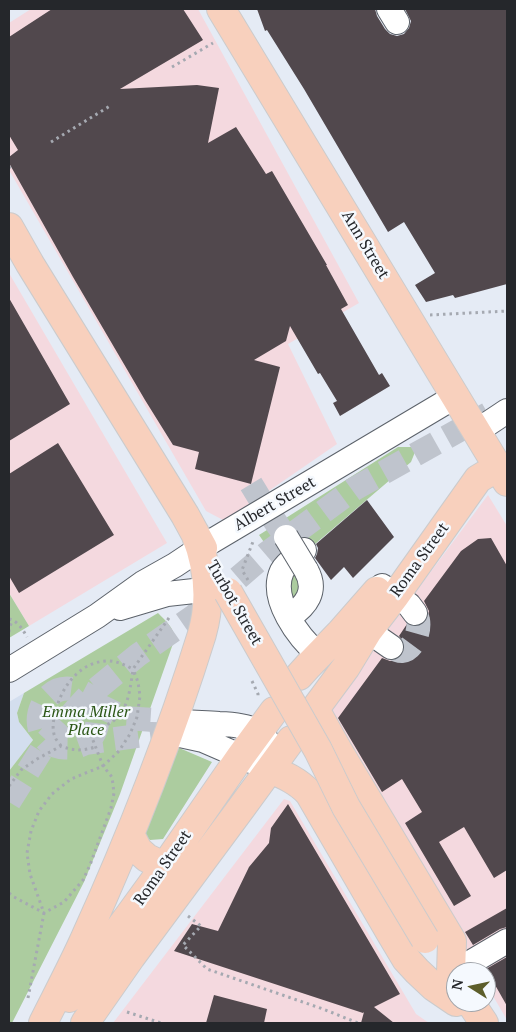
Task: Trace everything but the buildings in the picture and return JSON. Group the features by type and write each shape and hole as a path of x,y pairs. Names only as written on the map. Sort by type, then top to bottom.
{"main road":[{"name":"Ann Street","path":"229,11 499,469"},
{"name":"Turbot Street","path":"9,227 185,516 199,543 218,592 326,764 346,807 425,939 446,968"},
{"name":"Roma Street","path":"453,962 452,942 315,710 346,667 368,631 397,598 457,480 468,470 499,469"},
{"path":"43,1023 84,939 130,834 155,771 206,621 218,592"},
{"name":"Roma Street","path":"299,676 352,620 397,598"},
{"name":"Roma Street","path":"50,1023 165,866 258,732 266,705"},
{"name":"Roma Street","path":"84,1023 279,756"},
{"path":"279,756 289,777 309,793 406,959 434,987 446,994"},
{"path":"130,834 136,847 144,856 174,869 182,866 190,858 219,819 229,812 242,807"}],"street":[{"name":"Albert Street","path":"9,670 98,616 143,583 175,565 199,543 456,396"},
{"path":"476,431 507,411"},
{"path":"289,617 301,608 308,598 310,577 299,552 284,567 280,578 279,596 289,617 306,643 318,655"},
{"name":"Albert Street","path":"98,616 161,595 186,592 218,592"},
{"path":"368,631 391,647"},
{"path":"240,725 258,732 279,756 241,756 203,740 182,728 240,725"},
{"path":"476,962 507,941"}],"path":[{"path":"172,67 213,43"},
{"path":"51,142 110,106"},
{"path":"430,315 507,311"},
{"path":"44,913 64,902 83,880 111,808 114,793 112,777 103,766 89,730 111,722 118,716 125,705 129,693 133,669 174,609"},
{"path":"9,619 14,620 23,629 28,638"},
{"path":"9,632 14,620"},
{"path":"28,998 44,913 30,874 27,853 31,832 39,811 52,794 71,779 103,766 119,750 130,734 137,717 140,696 138,682 133,669 120,662 106,661 92,664 76,674 64,688 57,704 53,721 54,736 61,746 70,750 84,750 95,747"},
{"path":"251,678 258,694 266,705"},
{"path":"9,786 21,770 61,746"},
{"path":"9,893 44,913"},
{"path":"171,904 201,926 183,944 207,969 358,1023"},
{"path":"127,1012 161,1023"}],"shaded area":[{"path":"31,9 198,9 359,303 288,344 337,444 225,521 206,511 9,170 9,23"},
{"path":"9,273 167,543 29,626 9,593"},
{"path":"488,495 507,526 507,1020 496,1001 496,962 473,962 327,711"},
{"path":"24,693 17,713 19,722 33,740 9,771 9,702"},
{"path":"284,799 290,801 416,1014 429,1023 113,1023"}],"green space":[{"path":"398,447 417,447 411,462 308,550 294,530 268,548 259,535"},
{"path":"296,571 300,589 293,603 289,582"},
{"path":"9,593 29,626 9,638"},
{"name":"Emma Miller Place","path":"158,613 171,627 175,638 120,794 84,882 12,1023 9,1023 9,771 33,740 19,722 17,713 24,693"},
{"path":"177,747 212,762 163,839 150,840 145,836 143,829"}],"tunnel":[{"path":"9,802 47,741 88,696 138,655 194,616 266,554 354,489 488,414"},
{"path":"251,484 286,537"},
{"path":"391,647 402,651 406,650 413,643 417,634 418,624 415,613"},
{"path":"85,743 96,729 97,717 94,705 87,695 82,692 67,689 55,691 46,699 41,709 39,721 41,732 48,742 60,747 73,747 85,743 152,734 180,735"},
{"path":"94,703 125,718 171,721"}]}
